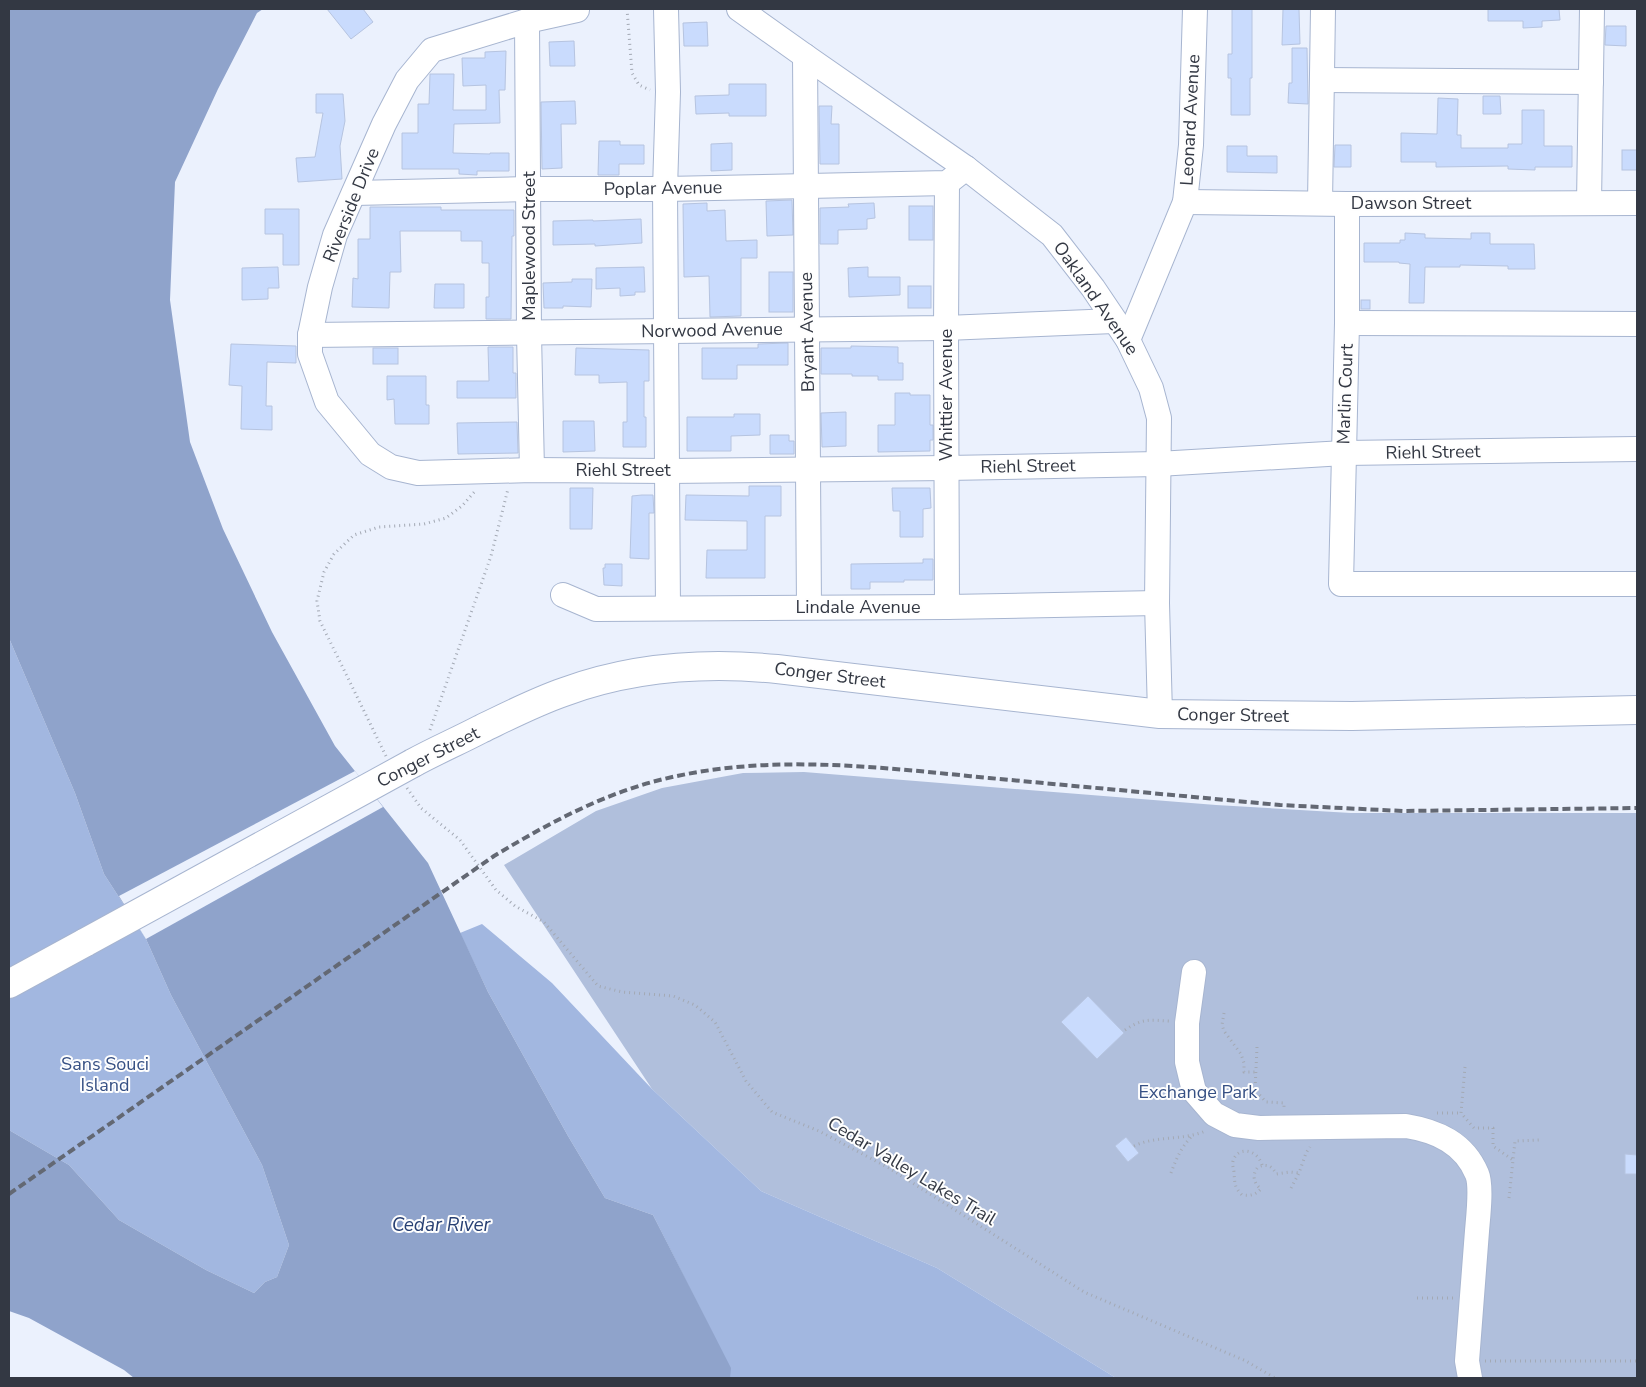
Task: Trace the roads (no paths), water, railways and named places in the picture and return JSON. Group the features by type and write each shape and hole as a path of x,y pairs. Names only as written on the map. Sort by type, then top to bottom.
{"main road":[{"name":"Conger Street","path":"9,984 407,766 530,705 600,681 637,673 711,665 748,666 1160,714 1352,716 1637,710"}],"street":[{"path":"666,9 668,92 665,189 668,608"},
{"name":"Oakland Avenue","path":"740,9 966,168 1052,235 1093,288 1128,340 1152,388 1159,418 1157,603 1160,714"},
{"name":"Leonard Avenue","path":"1128,340 1185,202 1191,145 1195,9"},
{"path":"1320,203 1323,9"},
{"path":"1589,203 1592,9"},
{"name":"Riverside Drive","path":"418,473 391,467 370,454 328,402 310,354 310,335 320,287 335,235 384,124 407,80 432,50 527,21 577,10"},
{"name":"Maplewood Street","path":"513,470 529,334 527,21"},
{"name":"Bryant Avenue","path":"805,56 809,607"},
{"path":"1322,80 1591,82"},
{"path":"947,184 966,168"},
{"name":"Poplar Avenue","path":"354,193 947,184"},
{"name":"Whittier Avenue","path":"947,184 947,607"},
{"name":"Dawson Street","path":"1185,202 1347,204 1637,203"},
{"name":"Marlin Court","path":"1347,204 1347,323 1341,584 1637,584"},
{"name":"Norwood Avenue","path":"310,335 946,328 1114,321"},
{"path":"1347,323 1637,324"},
{"name":"Riehl Street","path":"418,473 513,470 808,470 1158,464 1344,453 1637,449"},
{"name":"Lindale Avenue","path":"563,595 596,609 947,607 1157,603"},
{"path":"1194,972 1188,1020 1187,1062 1194,1091 1214,1114 1235,1125 1259,1128 1406,1126 1426,1129 1448,1138 1468,1157 1478,1176 1479,1211 1469,1369"}],"water":[{"name":"Cedar River","path":"9,9 263,9 257,13 218,89 175,182 170,300 190,442 223,529 272,632 335,746 428,863 488,992 568,1136 605,1198 653,1215 731,1368 730,1378 134,1378 124,1370 29,1318 9,1311 9,1130 69,1165 119,1220 206,1270 254,1293 265,1282 277,1277 289,1245 262,1165 171,995 146,939 104,874 75,793 9,638"}],"railway":[{"path":"9,1194 494,856 570,814 610,796 652,782 736,767 820,765 904,770 1280,805 1403,811 1637,808"}],"park label":[{"name":"Sans Souci Island","path":"105,1074"},
{"name":"Exchange Park","path":"1198,1092"}]}
